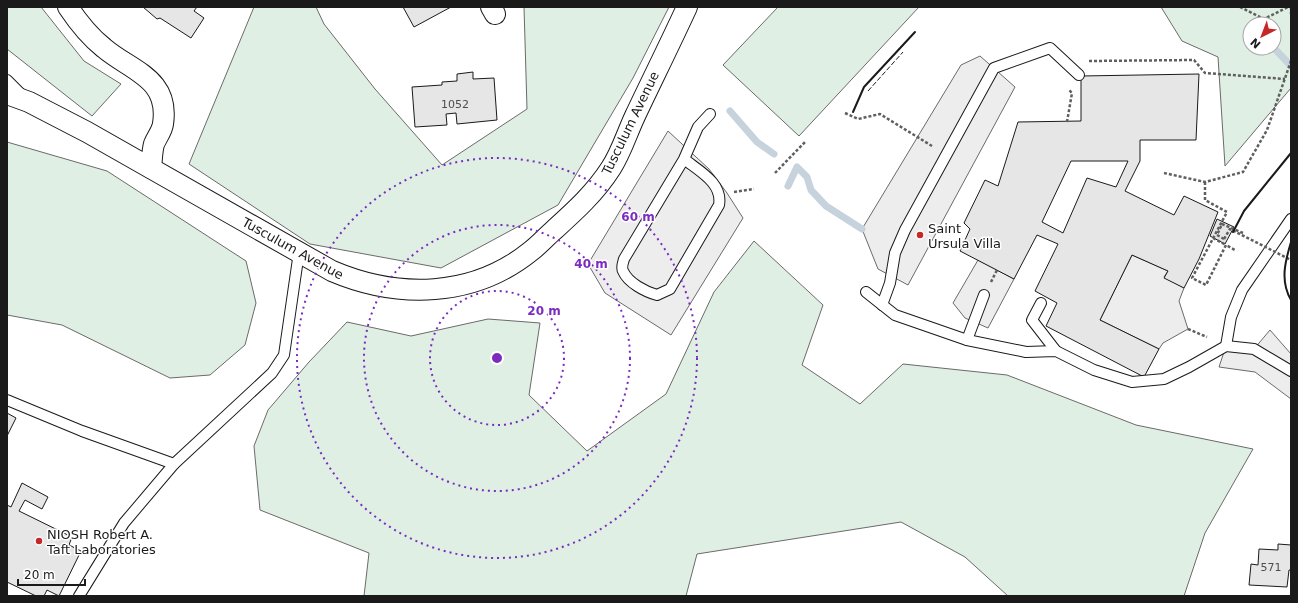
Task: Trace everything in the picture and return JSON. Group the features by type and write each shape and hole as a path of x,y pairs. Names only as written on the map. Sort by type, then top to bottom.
{"street":[{"path":"68,7 80,25 104,49 134,67 156,87 162,102 163,125 154,145 151,168"},
{"name":"Tusculum Avenue","path":"29,102 87,132 299,252 351,279 381,287 413,290 445,289 475,281 504,268 531,251 593,194 611,167 687,7"},
{"path":"7,94 29,102"}],"lane":[{"path":"882,305 890,283 895,253 905,230 994,68 1050,48 1066,61 1079,75"},
{"name":"Tusculum Avenue","path":"7,80 29,102"},
{"path":"684,158 717,188 720,197 719,205 670,289 657,295 649,293 630,280 623,272 622,266 624,259 684,158 698,126 710,114"},
{"path":"1226,346 1231,317 1242,290 1291,219"},
{"path":"79,596 124,523 174,464 272,373 284,355 299,252"},
{"path":"866,292 895,315 967,340 1026,352 1056,351"},
{"path":"967,340 984,295"},
{"path":"1041,304 1032,320 1056,351 1094,370 1132,382 1164,379 1189,368 1226,346 1254,349 1291,371"},
{"path":"7,400 82,431 174,464"}],"path":[{"path":"1240,7 1264,19 1290,7 1291,14"},
{"path":"1066,61 1194,60 1205,73 1285,79"},
{"path":"1164,173 1205,182 1243,172 1267,130 1291,61"},
{"path":"1067,122 1072,93 1068,88"},
{"path":"845,113 858,119 880,114 917,138"},
{"path":"775,173 805,142"},
{"path":"1205,182 1206,200 1227,212 1192,278 1206,285 1226,245"},
{"path":"1243,233 1222,224 1217,234 1224,239 1230,229 1291,260"},
{"path":"1213,238 1235,250"}],"green space":[{"path":"7,7 41,7 84,61 121,84 92,116 7,49"},
{"path":"254,7 316,7 324,24 375,89 442,165 527,109 524,7 669,7 633,78 558,205 441,268 310,244 189,164"},
{"path":"778,7 919,7 799,136 723,65"},
{"path":"1161,7 1291,7 1291,88 1225,166 1218,57 1182,41"},
{"path":"7,142 107,171 246,261 256,303 245,345 210,375 170,378 62,325 7,315"},
{"path":"754,241 823,305 802,365 860,404 903,364 1007,375 1136,425 1253,449 1205,533 1184,596 1008,596 965,557 901,522 697,554 686,596 364,596 369,553 260,510 254,446 268,410 309,362 347,322 411,336 488,319 540,323 529,395 587,451 666,394 714,292"}],"shaded area":[{"path":"980,56 1015,87 908,285 878,269 862,229 961,65"},
{"path":"668,131 709,169 743,218 671,335 605,293 588,264"},
{"path":"1132,255 1168,271 1164,277 1184,288 1179,301 1188,329 1163,343 1159,349 1100,320"},
{"path":"978,260 1014,279 988,328 965,318 953,303"},
{"path":"1270,330 1291,354 1291,399 1255,372 1219,367 1226,346 1254,349"}],"building":[{"path":"143,7 197,7 194,11 204,18 191,38 160,18 157,19"},
{"path":"403,7 451,7 414,27"},
{"path":"473,72 473,79 494,78 497,120 457,124 456,113 446,114 447,125 415,127 412,87 442,85 442,82 457,81 457,74"},
{"path":"1199,74 1196,140 1140,140 1140,161 1125,191 1174,215 1184,196 1218,212 1199,259 1184,288 1164,278 1168,271 1132,255 1100,320 1159,349 1144,377 1046,326 1057,303 1035,291 1058,244 1037,235 1014,279 960,251 970,229 964,223 985,180 998,186 1018,122 1081,121 1081,76","holes":["1071,161 1128,161 1116,187 1087,178 1063,233 1042,222"]},
{"path":"1217,219 1234,227 1225,244 1210,236"},
{"path":"7,413 16,418 7,436"},
{"name":"NIOSH Robert A. Taft Laboratories","path":"22,483 48,497 42,509 25,500 19,511 72,537 69,545 81,551 59,596 47,590 44,596 36,596 7,582 7,505 11,507"},
{"path":"1278,544 1291,545 1291,570 1289,570 1287,587 1249,585 1251,564 1258,565 1259,549 1278,550"}],"waterway":[{"path":"1282,56 1291,66"},
{"path":"730,111 757,142 774,154"},
{"path":"788,186 797,167 807,177 811,190 826,206 862,229"}],"fence":[{"path":"868,91 903,52"}],"wall":[{"path":"853,112 864,87 915,32"},
{"path":"1233,232 1244,211 1291,153"},
{"path":"1291,242 1285,264 1286,286 1291,300"}],"place":[{"name":"Saint Ursula Villa","path":"920,235"},
{"name":"NIOSH Robert A. Taft Laboratories","path":"39,541"}]}
